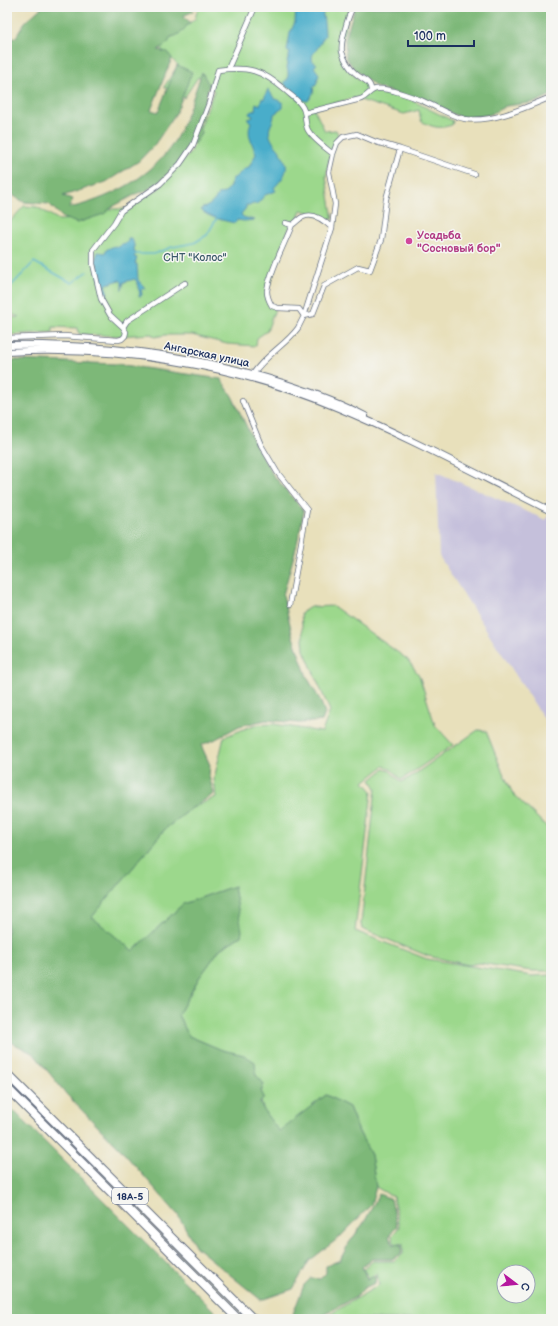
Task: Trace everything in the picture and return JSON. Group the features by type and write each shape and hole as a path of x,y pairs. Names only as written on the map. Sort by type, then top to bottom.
{"highway":[{"name":"18А-5","path":"7,1074 253,1319"},
{"name":"18А-5","path":"7,1088 238,1319"}],"main road":[{"name":"Ангарская улица","path":"7,345 110,348 206,362 254,374 337,402 357,411 390,431"},
{"name":"Ангарская улица","path":"7,352 108,353 172,360 254,378 335,406 390,431 551,511"}],"street":[{"path":"228,69 255,7"},
{"path":"353,7 344,35 342,52 354,73 369,83 372,90"},
{"path":"7,338 64,336 118,340 125,336 126,332 123,327 110,315 101,299 93,264 93,250 114,223 121,211 160,184 180,164 192,145 206,110 218,70 251,70 267,75 302,105 305,113 307,130 333,154"},
{"path":"305,113 361,99 366,97 372,90 384,89 398,92 423,101 449,114 473,120 490,118 514,111 551,97"},
{"path":"254,374 264,360 297,328 304,316 332,228 336,204 329,172 337,143 343,136 357,134 376,142 474,174"},
{"path":"304,316 313,314 324,286 358,267 370,270 381,240 386,199 400,149"},
{"path":"304,316 299,309 278,308 272,306 268,298 267,291 271,277 292,225 302,217 308,216 326,221 332,228"},
{"path":"286,223 292,225"},
{"path":"123,327 127,321 185,283"},
{"path":"243,401 261,445 277,472 307,510 290,605"}],"shaded area":[{"path":"436,472 546,520 551,510 551,726 546,722 439,556"}],"green space":[{"path":"42,7 190,7 194,11 183,16 190,22 184,30 171,37 168,43 158,50 167,52 172,58 151,110 158,112 177,65 192,72 176,113 155,144 139,161 106,182 63,196 73,199 69,208 97,200 111,194 125,187 150,169 170,148 180,131 202,72 209,85 198,127 202,132 195,143 192,143 171,171 158,183 142,193 140,192 112,207 104,214 77,223 63,218 49,204 24,202 12,195 7,190 7,41 16,37 25,22"},
{"name":"СНТ \"Колос\"","path":"198,7 351,7 339,51 352,74 371,88 409,99 453,121 452,125 444,127 433,126 421,121 419,110 404,114 354,98 314,109 325,131 336,130 338,134 330,155 326,177 333,220 301,210 298,218 290,226 266,296 268,303 275,309 267,331 257,338 256,346 227,344 192,335 165,335 154,337 152,334 117,336 79,334 78,328 53,327 53,332 7,335 7,318 20,317 7,313 7,225 24,206 37,207 59,220 78,219 107,209 125,209 158,189 191,152 214,91 206,81 198,77 184,98 164,87 178,65 159,47 195,19"},
{"path":"355,7 551,7 551,95 536,102 506,106 489,115 463,118 428,103 376,87 354,69 346,57 345,40"},
{"path":"15,360 117,364 221,379 232,396 256,446 273,475 304,511 296,548 283,595 293,637 307,677 320,700 325,713 322,721 299,723 266,720 239,726 214,740 201,745 210,765 209,776 214,794 192,808 165,829 92,917 133,951 183,904 234,886 242,931 241,936 220,949 199,978 178,1015 189,1036 222,1050 244,1055 255,1062 256,1075 264,1084 261,1091 264,1097 260,1103 266,1114 279,1131 326,1095 349,1107 359,1132 371,1155 376,1187 371,1205 340,1237 309,1261 293,1289 261,1300 196,1247 178,1215 122,1151 67,1095 34,1054 7,1040 7,361"},
{"path":"333,606 407,659 419,675 435,725 453,745 401,780 392,770 384,766 364,782 372,791 355,931 427,959 532,976 551,975 551,1319 322,1319 379,1285 377,1273 369,1278 363,1269 373,1261 394,1261 403,1254 403,1244 393,1243 392,1236 399,1227 393,1197 376,1187 371,1155 359,1132 349,1107 326,1095 279,1132 267,1115 262,1104 261,1098 264,1084 256,1075 243,1055 222,1050 189,1036 178,1015 199,978 220,949 241,936 234,886 183,904 133,951 91,918 165,829 192,808 216,797 214,779 224,737 254,725 274,724 322,732 330,711 304,650 301,613 310,607"},
{"path":"478,730 486,731 513,794 551,831 551,971 532,971 479,963 469,965 428,956 362,929 361,924 376,788 371,780 384,769 390,771 401,782"},
{"path":"7,1104 222,1319 7,1319"},
{"path":"379,1194 391,1199 397,1226 389,1236 392,1244 402,1245 401,1254 392,1259 372,1259 362,1267 367,1279 376,1276 375,1283 364,1288 356,1297 316,1319 291,1319 304,1285 311,1278 320,1279 326,1273 326,1266 340,1260 349,1243 365,1221"}],"water":[{"path":"296,7 322,7 324,22 325,36 312,57 313,62 317,64 314,67 319,74 318,78 316,79 318,80 313,87 313,93 308,101 297,97 291,88 287,88 284,82 288,79 287,61 290,53 287,51 290,33 295,22"},
{"path":"268,89 274,98 283,103 283,108 274,114 269,134 275,146 284,158 286,163 286,171 274,188 276,191 265,195 257,204 246,205 246,208 241,214 243,217 254,220 237,220 235,223 207,215 201,210 202,208 212,203 218,194 225,193 230,186 232,179 244,169 249,167 256,154 249,134 251,122 247,119 252,118 253,116 249,114 250,112 255,110 256,103 260,105 262,98 264,99"},
{"path":"128,239 132,239 134,252 136,253 134,257 137,258 135,264 137,264 138,280 146,289 141,289 142,295 139,297 139,286 135,279 124,282 122,290 122,282 120,280 107,284 106,287 108,294 104,295 97,270 98,266 95,261 98,252 105,253 106,250 114,246 119,247 123,243 128,242"}],"waterway":[{"path":"134,254 154,254 172,247 194,243 207,235 218,216"},
{"path":"7,289 34,262 72,283 87,272"}],"place":[{"name":"Усадьба \"Сосновый бор\"","path":"409,241"}]}
